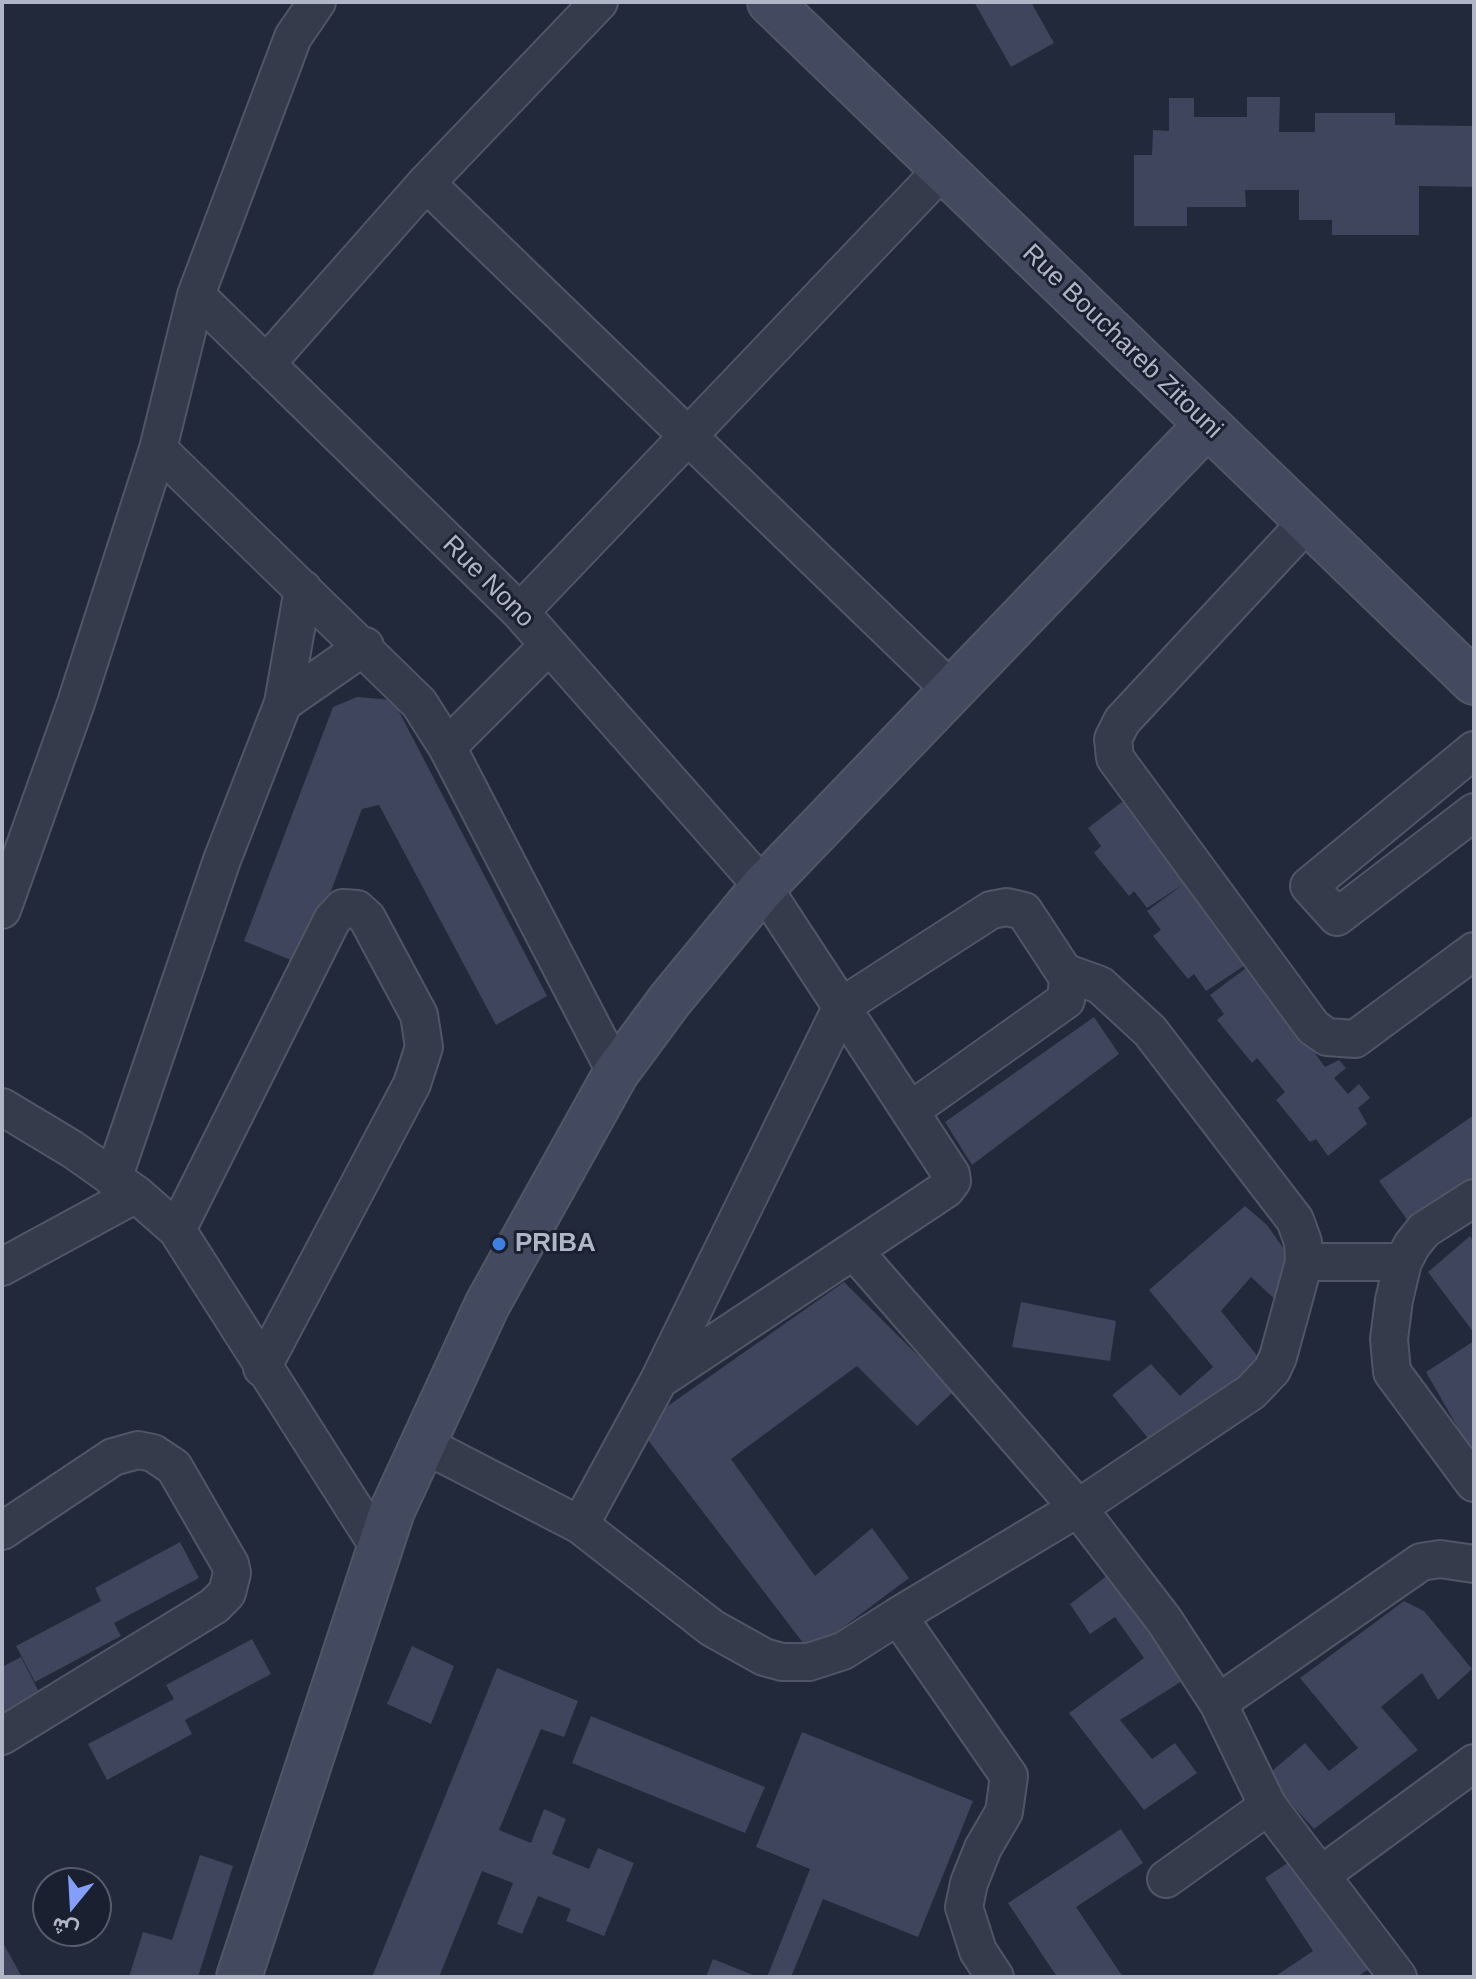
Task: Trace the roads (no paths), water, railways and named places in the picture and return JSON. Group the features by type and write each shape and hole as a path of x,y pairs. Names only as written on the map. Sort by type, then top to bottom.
{"street":[{"path":"2,910 76,703 158,449 196,295 295,19 317,2"},
{"path":"266,364 426,183 599,2"},
{"name":"Rue Bouchareb Zitouni","path":"770,2 1207,425 1310,519 1474,682"},
{"path":"520,612 691,437 943,169"},
{"path":"426,183 952,691"},
{"name":"Rue Nono","path":"196,295 520,612 763,887 951,1174 952,1181 946,1189 855,1252"},
{"path":"239,1977 380,1549 423,1444 487,1305 616,1073 763,887 1207,425"},
{"path":"158,449 365,646 419,703 447,747 616,1073"},
{"path":"1310,519 1122,721 1113,739 1115,758 1318,1033 1338,1040 1355,1039 1474,951"},
{"path":"2,1267 125,1186 222,860 283,703 303,589"},
{"path":"447,747 549,645"},
{"path":"283,703 365,646"},
{"path":"1474,750 1309,886 1337,917 1474,812"},
{"path":"580,1525 659,1380 842,1006 999,907 1024,911 1070,984 1063,1005 911,1110"},
{"path":"177,1230 332,920 343,908 357,909 367,918 419,1015 424,1047 412,1084 262,1368"},
{"path":"423,1444 580,1525 712,1628 773,1660 795,1663 843,1651 1078,1508 1263,1381 1278,1357 1304,1262 1303,1242 1295,1220 1150,1031 1116,995 1088,978 1064,972"},
{"path":"2,1107 125,1186 177,1230 380,1549"},
{"path":"1474,1198 1424,1230 1403,1262 1389,1339 1392,1372 1474,1483"},
{"path":"659,1380 855,1252 1078,1508 1164,1620 1218,1703 1268,1806 1398,1977"},
{"path":"1304,1262 1403,1262"},
{"path":"2,1531 113,1457 138,1450 153,1453 174,1467 230,1564 232,1573 227,1593 214,1606 2,1736"},
{"path":"1218,1703 1421,1562 1440,1559 1474,1564"},
{"path":"898,1616 1009,1776 1004,1812 983,1848 969,1883 964,1907 978,1951 995,1977"},
{"path":"1321,1875 1474,1763"},
{"path":"1166,1879 1268,1806"}],"place":[{"name":"PRIBA","path":"499,1244"}]}
